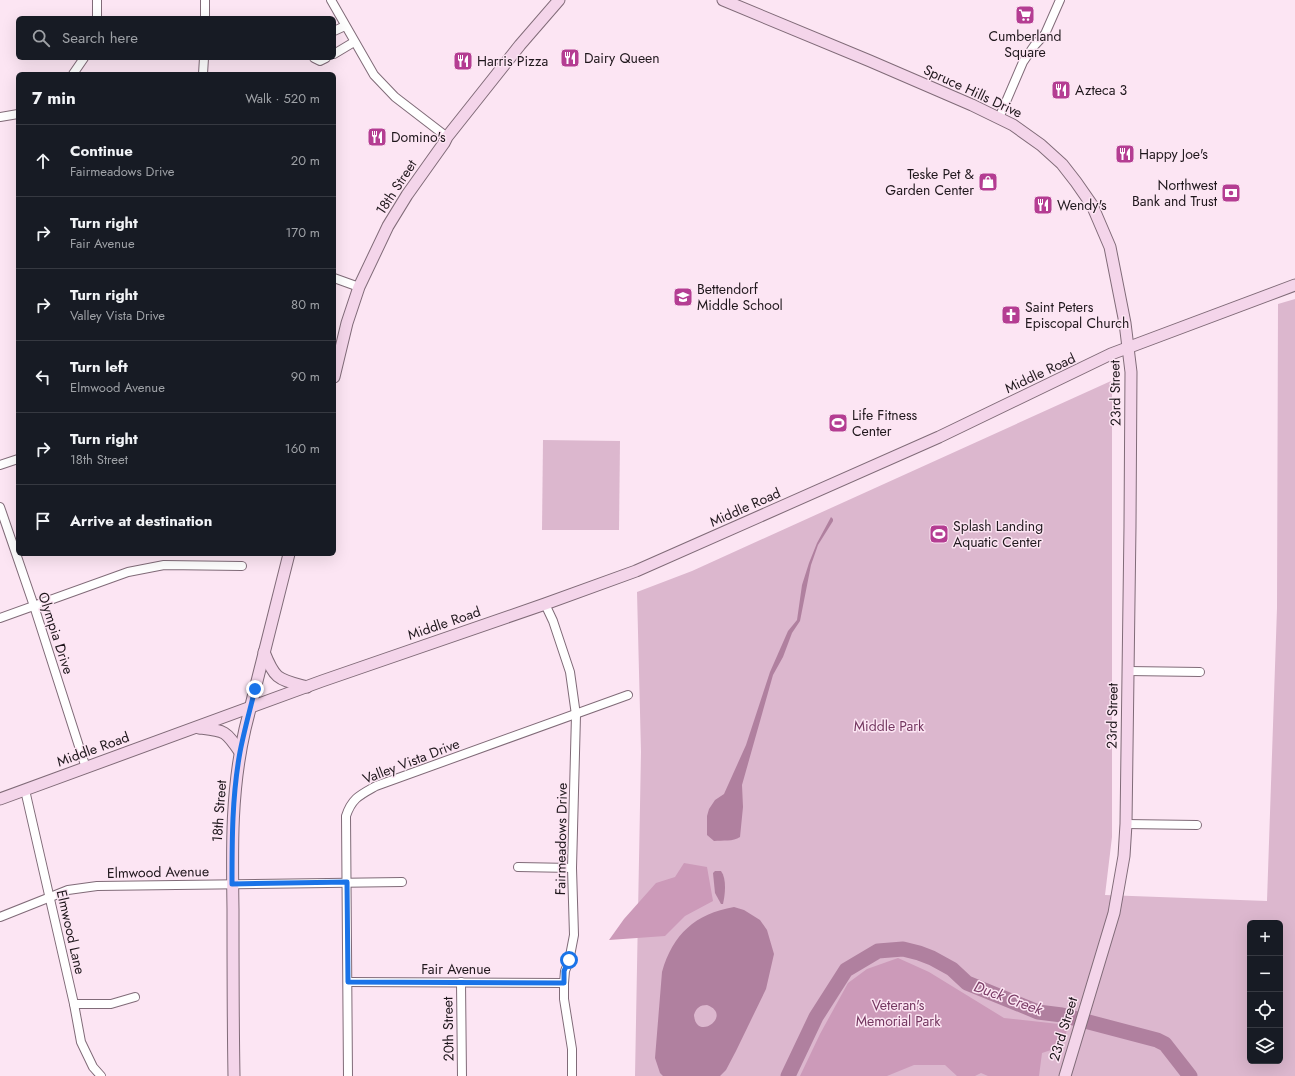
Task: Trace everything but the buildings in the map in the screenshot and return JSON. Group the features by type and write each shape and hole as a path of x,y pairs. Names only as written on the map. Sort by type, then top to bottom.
{"main road":[{"name":"18th Street","path":"336,369 347,323 359,287 388,226 407,195 447,137 524,40 559,0"},
{"name":"Spruce Hills Drive","path":"723,0 815,38 999,118 1022,131 1058,160 1092,205 1110,247 1125,323 1128,348"},
{"name":"Middle Road","path":"0,799 307,687 636,571 939,437 1111,354 1295,285"},
{"name":"23rd Street","path":"1065,1076 1114,913 1124,856 1126,824 1130,526 1131,372 1128,348"},
{"name":"18th Street","path":"234,1076 232,884 233,813 240,752 288,556"},
{"path":"264,652 271,669 275,674 283,680 307,687"},
{"name":"Middle Road","path":"196,728 219,730 231,738 240,752"}],"street":[{"path":"97,0 97,16"},
{"path":"204,16 205,0"},
{"path":"331,0 374,75 392,95 447,137"},
{"path":"999,118 1023,62 1034,46 1045,34 1060,0"},
{"path":"336,30 345,26"},
{"path":"336,53 354,42"},
{"path":"74,72 83,60"},
{"path":"203,72 204,60"},
{"path":"0,117 16,114"},
{"path":"336,279 359,287"},
{"path":"0,465 16,460"},
{"name":"Olympia Drive","path":"0,507 16,554"},
{"name":"Olympia Drive","path":"17,556 86,768"},
{"path":"0,618 128,572 164,565 242,566"},
{"name":"Fairmeadows Drive","path":"545,604 553,621 570,672 576,715 572,868 574,935 569,960 564,971 564,1000 572,1049 572,1076"},
{"path":"1128,672 1200,672"},
{"name":"Valley Vista Drive","path":"348,1076 346,816 352,802 358,795 376,786 628,695"},
{"name":"Elmwood Lane","path":"25,790 74,1004 81,1042 93,1067 100,1076"},
{"path":"1126,824 1197,825"},
{"path":"518,867 572,868"},
{"name":"Elmwood Avenue","path":"0,917 68,890 97,886 402,882"},
{"name":"Fair Avenue","path":"348,982 564,983"},
{"name":"20th Street","path":"460,982 462,1076"},
{"path":"74,1004 110,1004 135,997"}],"green space":[{"name":"Middle Park","path":"1295,299 1295,1076 635,1076 641,752 637,592 692,571 1111,381 1112,837 1105,895 1267,901 1277,608 1278,304"},
{"path":"543,440 620,441 619,530 542,530"},
{"path":"684,863 707,867 713,901 685,916 665,936 609,940 624,919 656,883 675,877"},
{"name":"Veteran's Memorial Park","path":"898,958 929,972 1004,1018 1068,1025 1063,1046 1042,1053 1039,1076 988,1076 981,1073 975,1076 957,1076 945,1065 914,1065 887,1076 800,1076 820,1034 848,983 867,969"}],"shaded area":[{"path":"831,517 833,521 818,545 811,565 800,621 792,633 783,657 773,675 742,785 743,807 740,837 731,840 714,841 707,835 707,816 709,809 715,800 724,794 746,745 770,672 788,631 797,620 802,585 809,563 817,543"},
{"path":"715,871 721,871 724,878 725,892 723,904 721,904 715,893 713,873"},
{"path":"734,907 744,910 760,920 767,930 774,954 766,989 726,1070 720,1076 663,1076 660,1073 655,1058 662,972 672,947 679,937 697,921 720,910","holes":["707,1005 714,1009 717,1015 711,1024 706,1027 701,1027 696,1023 694,1015 699,1007"]}],"waterway":[{"name":"Duck Creek","path":"788,1076 816,1017 846,970 878,951 903,949 932,958 952,969 967,983 1038,1012 1062,1015 1157,1040 1165,1044 1190,1076"}],"place":[{"name":"Cumberland Square","path":"1025,15"},
{"name":"Dairy Queen","path":"570,58"},
{"name":"Harris Pizza","path":"463,61"},
{"name":"Azteca 3","path":"1061,90"},
{"name":"Domino's","path":"377,137"},
{"name":"Happy Joe's","path":"1125,154"},
{"name":"Teske Pet & Garden Center","path":"988,182"},
{"name":"Northwest Bank and Trust","path":"1231,193"},
{"name":"Wendy's","path":"1043,205"},
{"name":"Bettendorf Middle School","path":"683,297"},
{"name":"Saint Peters Episcopal Church","path":"1011,315"},
{"name":"Life Fitness Center","path":"838,423"},
{"name":"Splash Landing Aquatic Center","path":"939,534"}],"route":[{"path":"255,689 240,752 236,782 232,836 232,884 347,882 348,982 564,983 564,971 569,960"}]}
